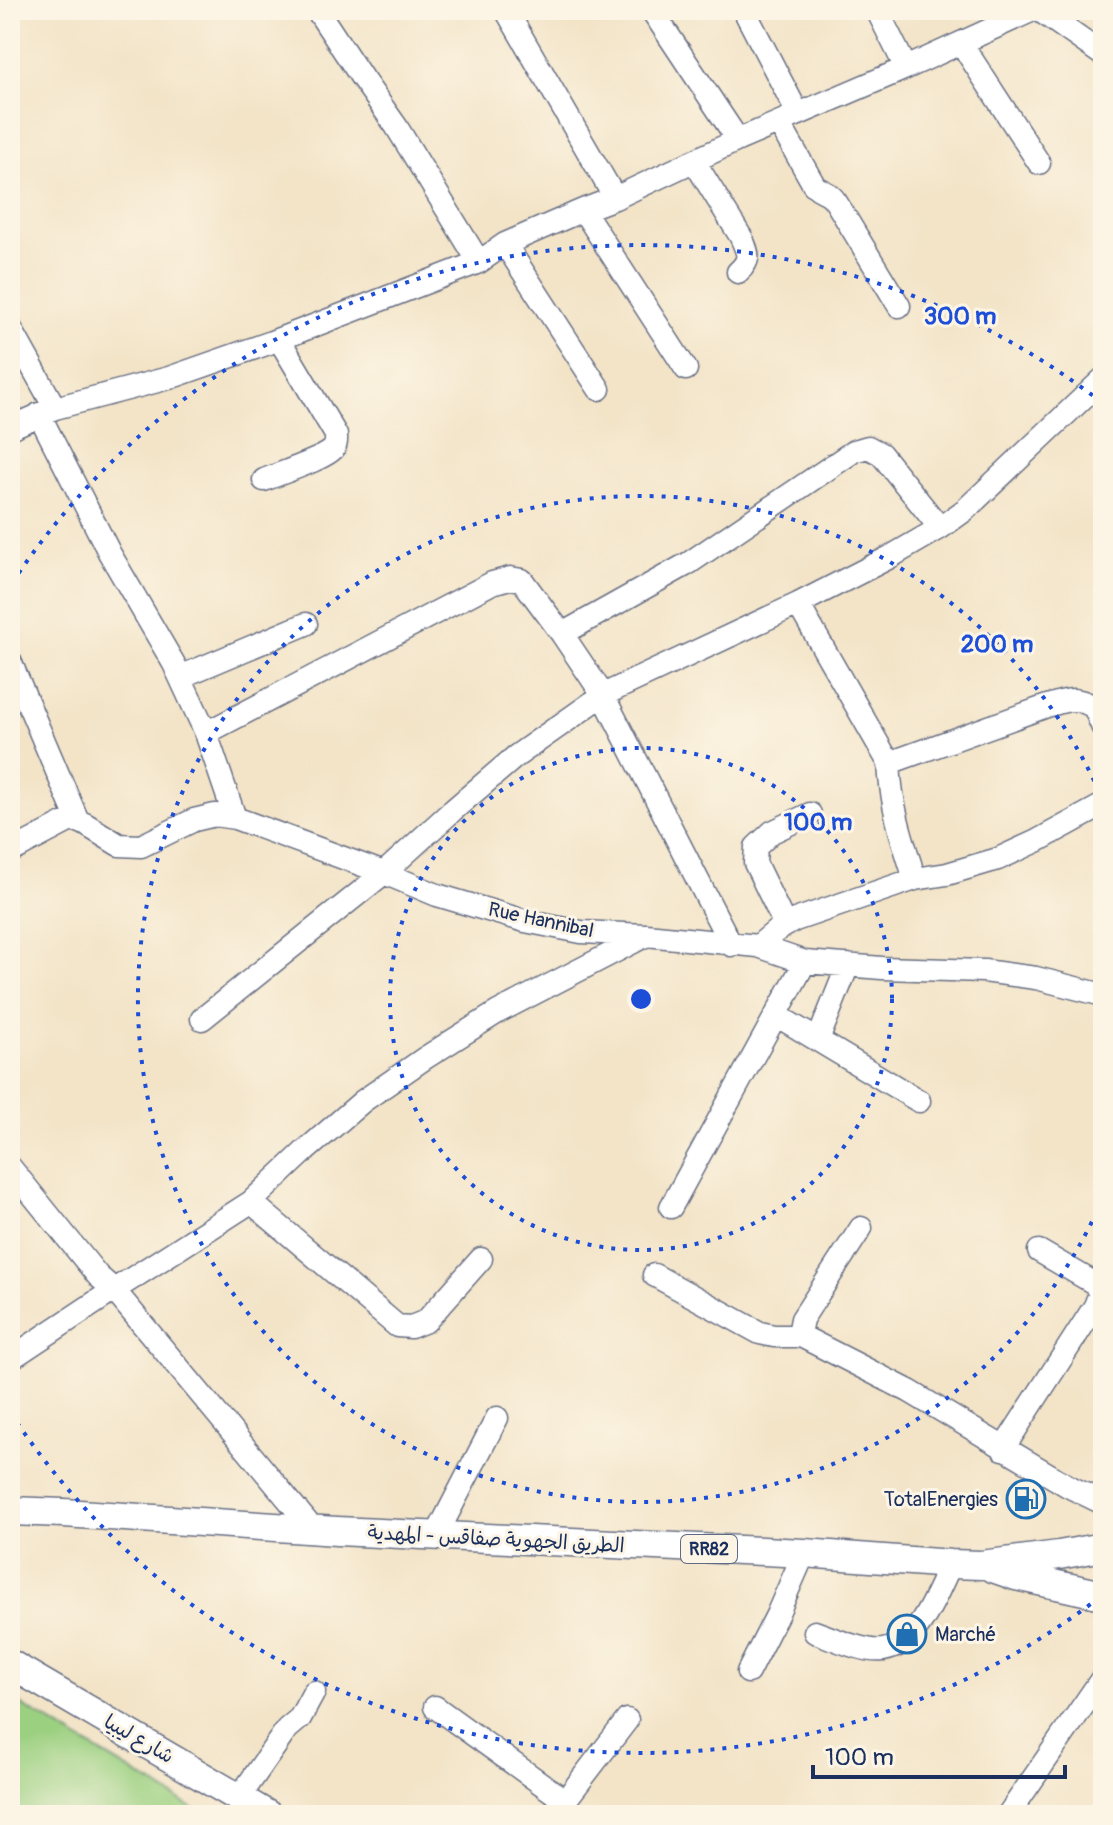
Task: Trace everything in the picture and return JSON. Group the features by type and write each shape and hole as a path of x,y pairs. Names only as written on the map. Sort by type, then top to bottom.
{"main road":[{"name":"الطريق الجهوية صفاقس - المهدية","path":"10,1511 436,1536 804,1553 951,1564 981,1565 1103,1550"},
{"name":"RR82","path":"1103,1550 1096,1569 1096,1578 1103,1594"},
{"name":"الطريق الجهوية صفاقس - المهدية","path":"981,1565 1016,1576 1103,1594"},
{"name":"شارع ليبيا","path":"10,1664 268,1815"}],"street":[{"path":"317,10 396,126 479,262"},
{"path":"506,10 615,198"},
{"path":"744,10 814,185 827,191 836,202 899,306"},
{"path":"877,10 906,68"},
{"path":"10,428 47,411 169,378 479,262 505,244 1036,10 1103,55"},
{"path":"653,12 738,140"},
{"path":"961,43 1039,163"},
{"path":"694,161 746,248 748,258 738,272"},
{"path":"583,210 686,369"},
{"path":"505,244 599,389"},
{"path":"10,327 110,554 159,634 206,733 235,818"},
{"path":"264,480 332,451 336,444 336,435 279,339"},
{"path":"202,1019 384,873 515,757 603,695 798,604 940,528 965,510 1103,379"},
{"path":"562,634 689,563 854,451 868,447 881,454 940,528"},
{"path":"206,733 492,583 510,578 522,580 603,695 731,945"},
{"path":"798,604 889,763 895,816 915,879"},
{"path":"180,677 306,624"},
{"path":"10,661 78,821 69,821 10,852"},
{"path":"889,763 1057,703 1080,700 1100,714"},
{"path":"758,946 795,920 915,879 947,874 998,859 1103,805"},
{"path":"785,925 755,863 756,847 772,832 810,814"},
{"name":"Rue Hannibal","path":"78,821 119,845 141,846 194,820 215,815 235,818 437,895 525,921 581,932 758,946 805,962 984,971 1036,978 1103,995"},
{"path":"10,1359 251,1202 363,1101 425,1058 498,1012 646,935"},
{"path":"671,1207 805,962"},
{"path":"818,1040 848,965"},
{"path":"776,1015 919,1101"},
{"path":"10,1167 98,1276 114,1290 312,1528"},
{"path":"251,1202 397,1326 411,1327 426,1321 481,1259"},
{"path":"801,1336 802,1319 861,1228"},
{"path":"1003,1449 1095,1306 1100,1293 1094,1283 1039,1251"},
{"path":"654,1275 760,1333 801,1336 909,1391 1003,1449 1103,1503"},
{"path":"436,1536 497,1418"},
{"path":"748,1672 804,1553"},
{"path":"815,1632 856,1647 882,1651 899,1644 919,1626 951,1564"},
{"path":"1008,1815 1100,1684"},
{"path":"239,1798 287,1729 300,1718 314,1692"},
{"path":"435,1707 559,1808 627,1720"}],"green space":[{"path":"10,1698 204,1815 10,1815"}],"place":[{"name":"TotalEnergies","path":"1026,1499"},
{"name":"Marché","path":"907,1634"}]}
